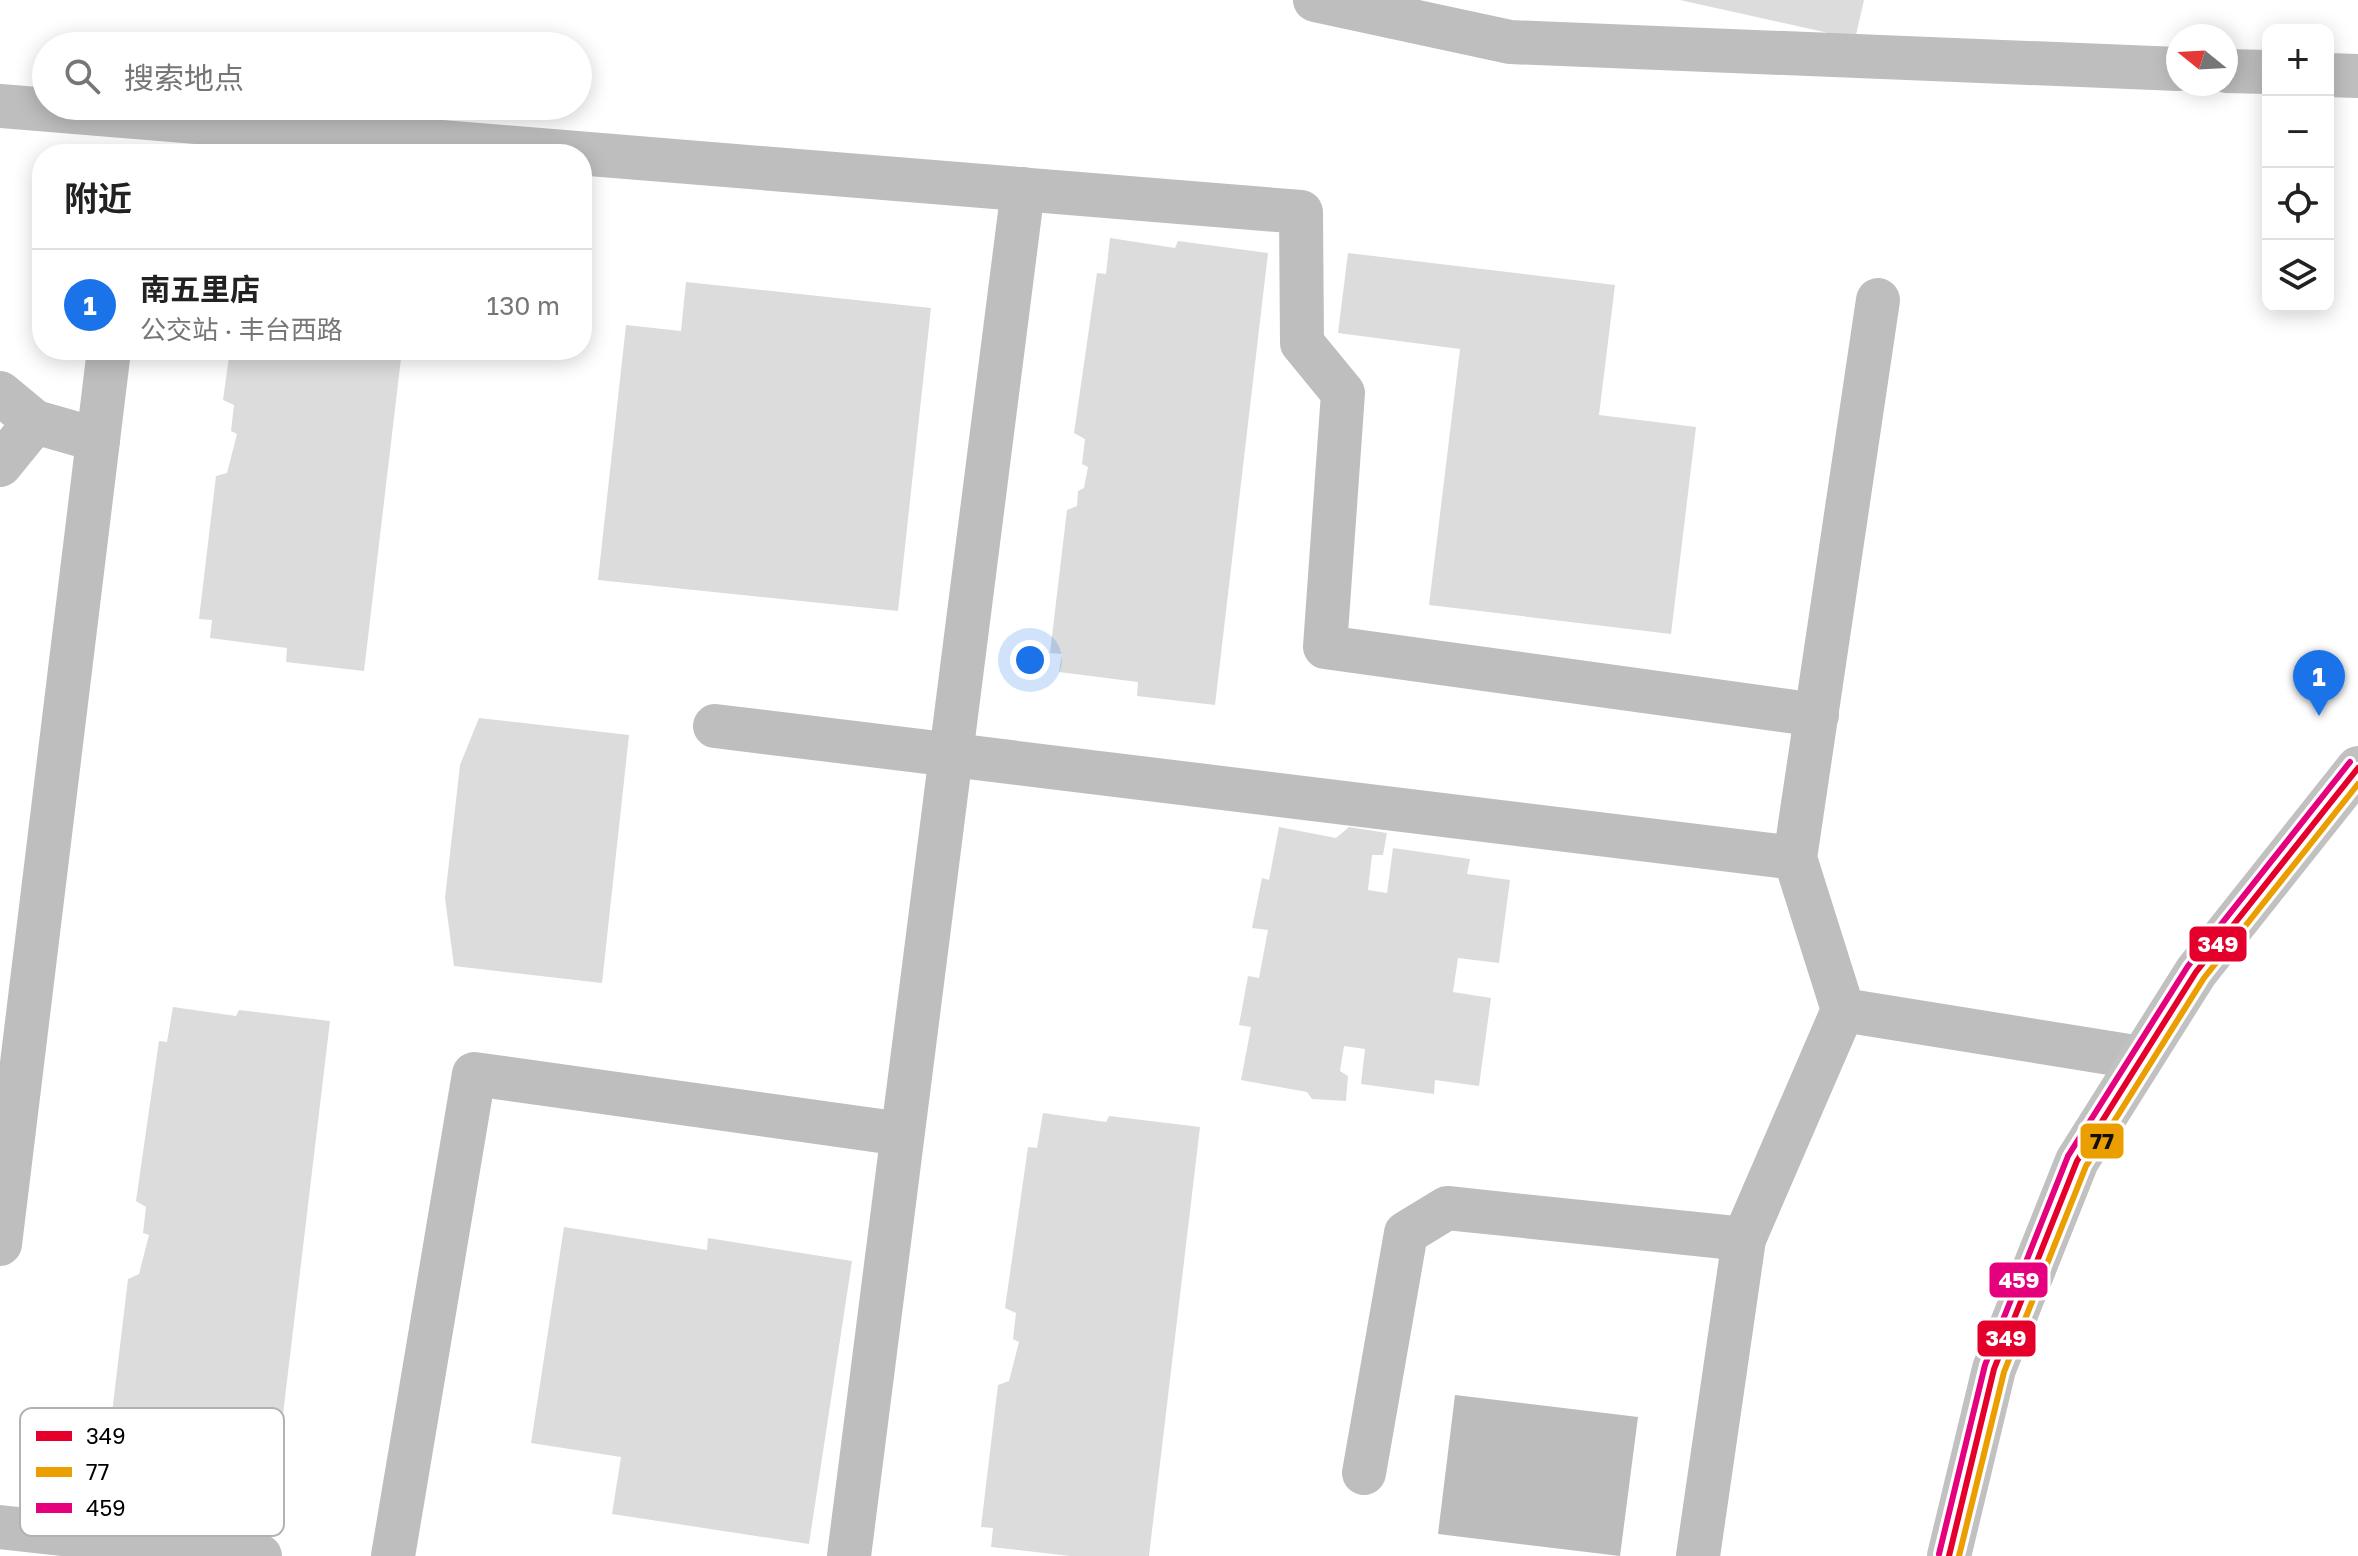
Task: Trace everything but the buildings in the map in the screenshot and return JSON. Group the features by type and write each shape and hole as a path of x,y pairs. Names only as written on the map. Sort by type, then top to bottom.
{"main road":[{"path":"1949,1556 1994,1369 2077,1161 2196,972 2358,768"}],"street":[{"path":"1315,0 1510,42 2166,69"},
{"path":"2238,71 2262,72"},
{"path":"2334,75 2358,76"},
{"path":"0,106 32,113"},
{"path":"63,120 136,136 270,144"},
{"path":"592,163 1023,189 1301,212 1302,343 1343,393 1325,647 1817,715"},
{"path":"849,1556 1023,189"},
{"path":"1698,1556 1744,1239 1843,1010 1795,858 1878,300"},
{"path":"0,1244 108,360"},
{"path":"0,393 35,422 98,440"},
{"path":"0,465 35,422"},
{"path":"715,726 1795,858"},
{"path":"1843,1010 2141,1058"},
{"path":"393,1556 474,1074 902,1134"},
{"path":"1364,1473 1406,1233 1447,1208 1744,1239"},
{"path":"0,1527 20,1529"},
{"path":"81,1536 260,1556"}],"shaded area":[{"path":"1455,1395 1638,1417 1620,1556 1438,1534"}],"transit line":[{"name":"459","path":"1939,1554 1985,1365 2068,1156 2188,966 2350,762"},
{"name":"349","path":"1949,1556 1994,1369 2077,1161 2196,972 2358,768"},
{"name":"77","path":"1959,1556 2004,1372 2086,1166 2204,978 2358,784"}],"place":[{"name":"南五里店","path":"2319,716"}]}
